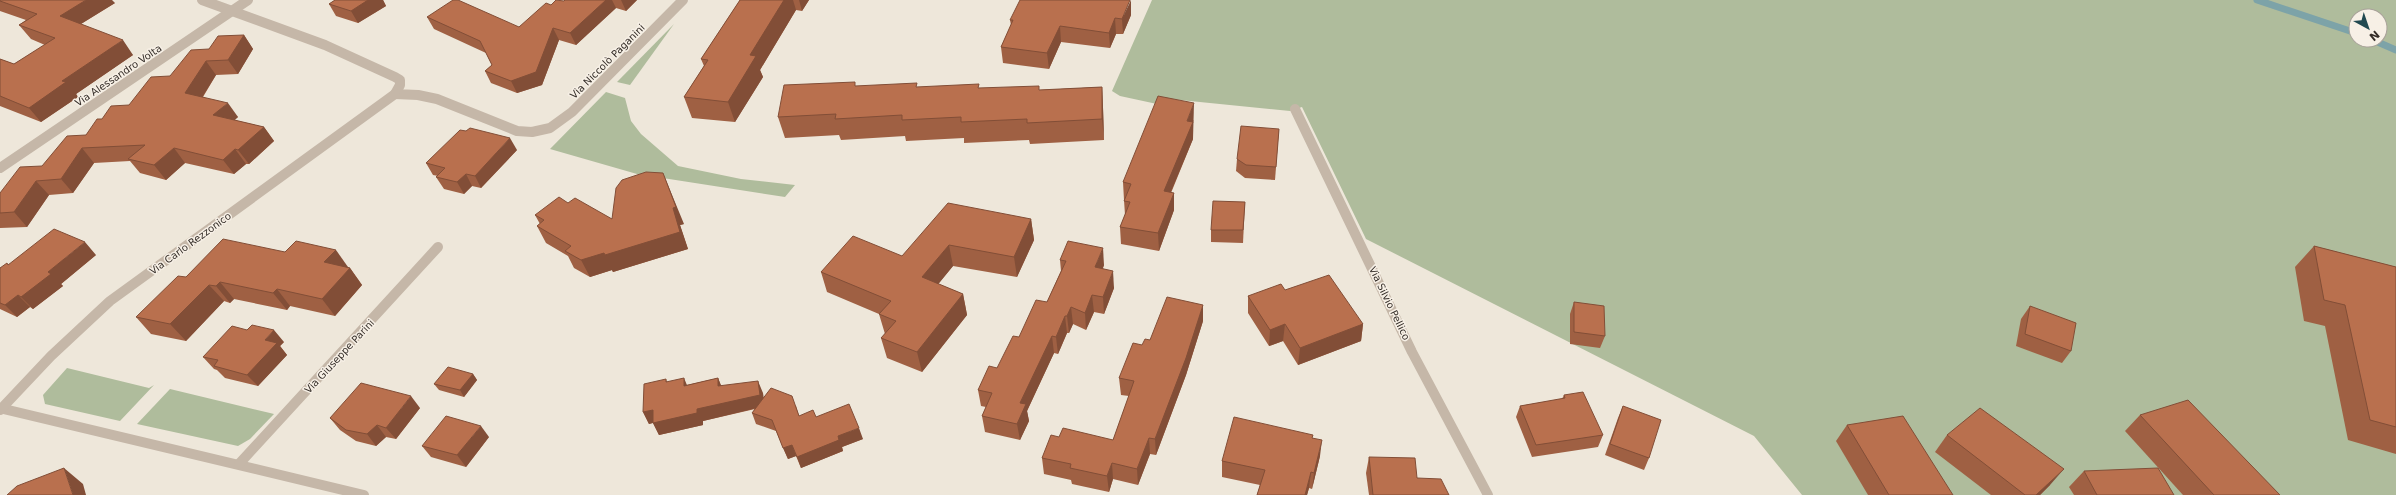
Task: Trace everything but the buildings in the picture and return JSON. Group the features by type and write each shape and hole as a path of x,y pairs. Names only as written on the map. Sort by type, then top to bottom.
{"street":[{"path":"202,0 325,44 395,77 400,80 400,86 395,94"},
{"name":"Via Alessandro Volta","path":"0,168 248,0"},
{"name":"Via Niccolò Paganini","path":"395,94 418,95 437,99 517,131 532,132 550,128 572,112 683,0"},
{"name":"Via Carlo Rezzonico","path":"0,409 51,356 110,302 395,94"},
{"name":"Via Silvio Pellico","path":"1295,109 1438,401 1488,495"},
{"name":"Via Giuseppe Parini","path":"239,464 438,247"},
{"path":"0,409 239,464 364,495"}],"green space":[{"path":"1152,0 2396,0 2396,495 1802,495 1754,436 1366,239 1302,107 1290,111 1160,98 1157,104 1120,96 1112,91"},
{"path":"674,24 630,85 617,82"},
{"path":"606,92 625,98 631,121 641,134 678,166 741,179 795,185 785,197 637,174 550,149"},
{"path":"67,368 149,388 154,385 120,421 45,404 43,395"},
{"path":"170,389 274,414 250,439 238,446 137,424"}],"waterway":[{"path":"2257,0 2348,30"},
{"path":"2388,47 2396,50"}]}
